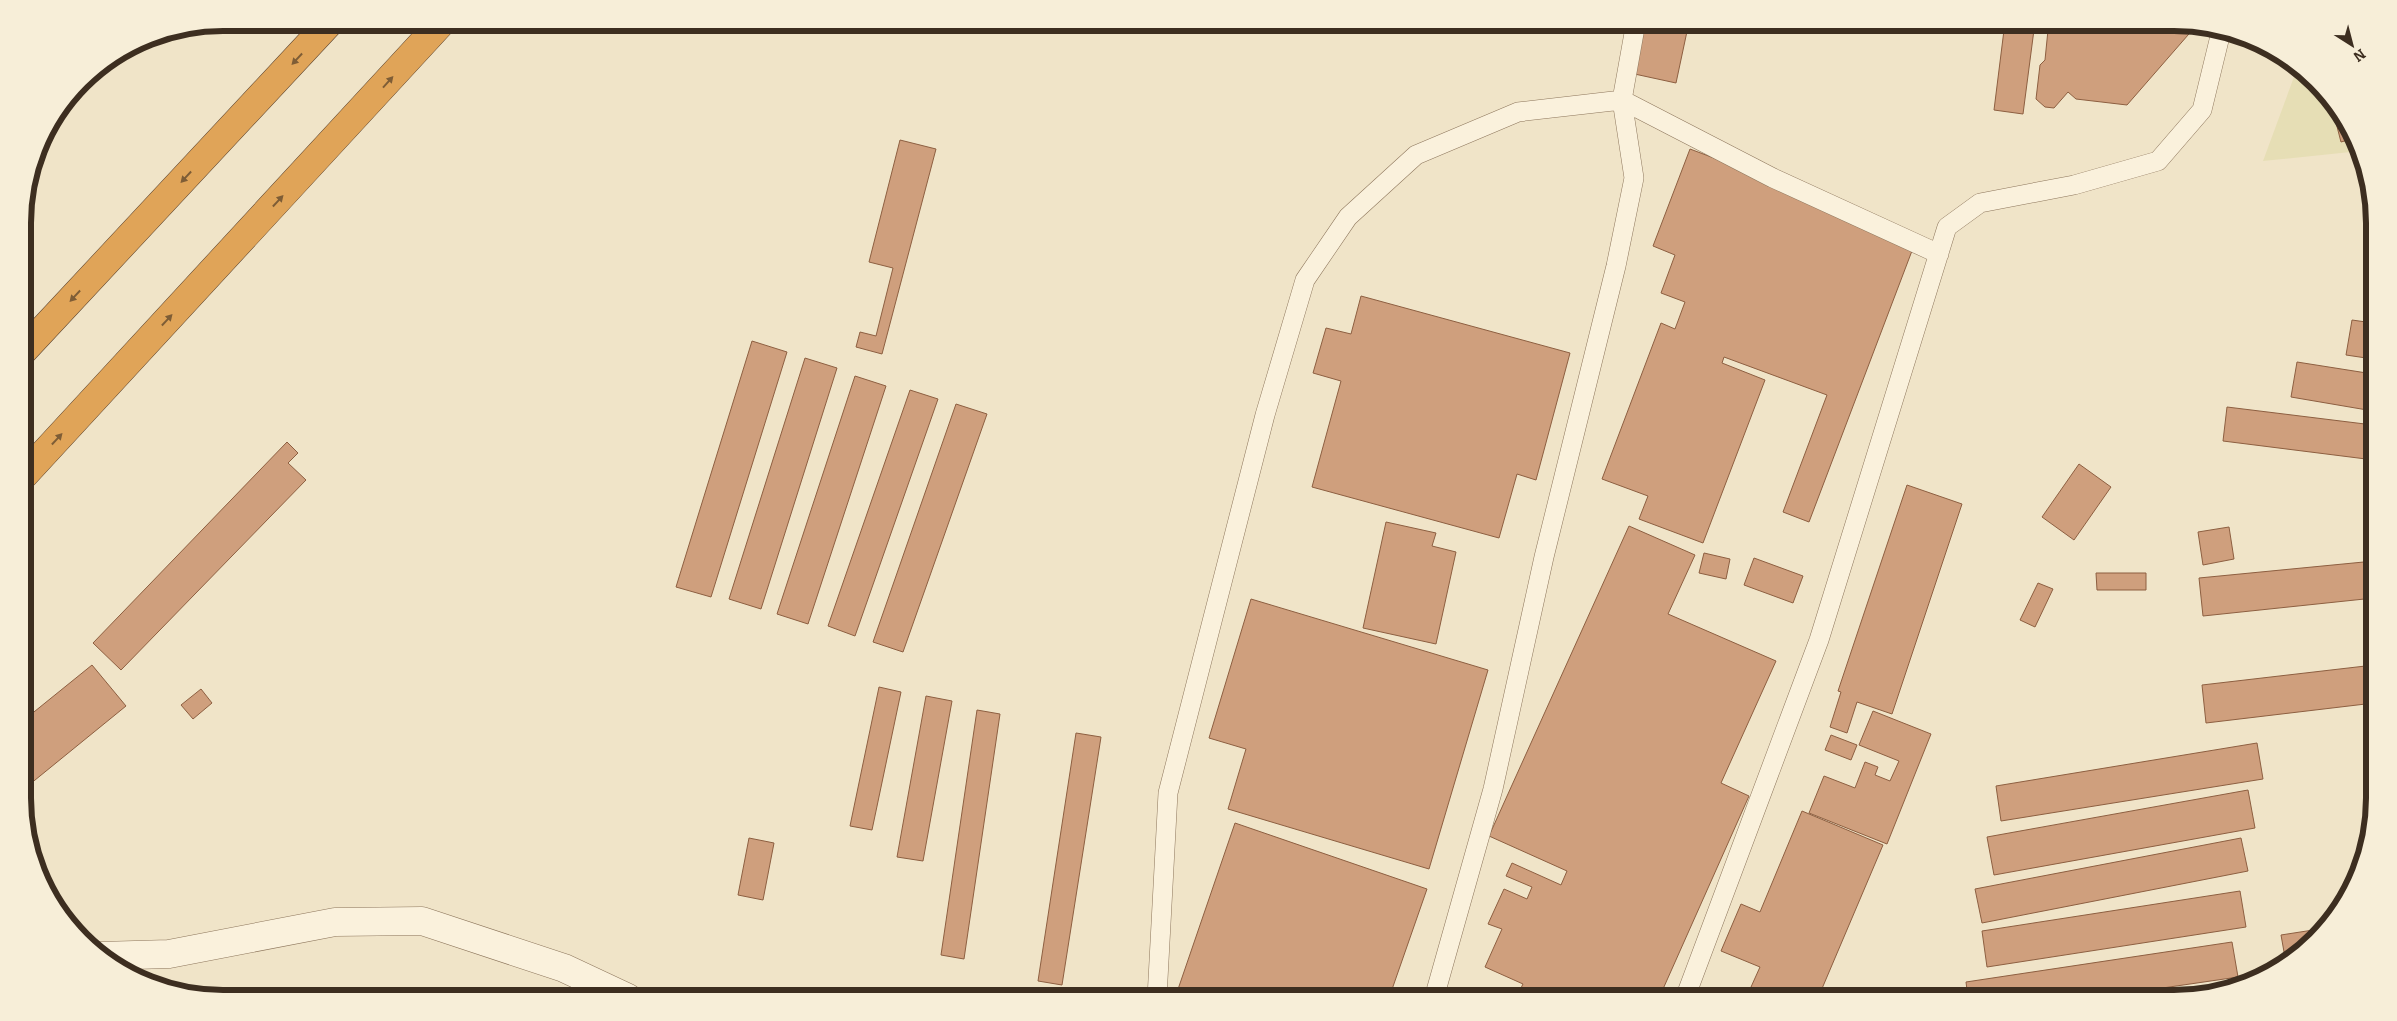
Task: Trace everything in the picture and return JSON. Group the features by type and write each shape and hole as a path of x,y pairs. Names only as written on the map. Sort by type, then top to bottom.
{"highway":[{"path":"31,341 322,31"},
{"path":"31,467 434,31"}],"street":[{"path":"114,956 169,954 335,922 422,921 564,968 611,990"}],"lane":[{"path":"1436,990 1492,789 1544,557 1616,266 1634,178 1622,100 1634,31"},
{"path":"1688,990 1819,640 1947,227 1980,203 2074,185 2158,161 2202,110 2220,37"},
{"path":"1157,990 1168,793 1262,424 1305,280 1348,217 1416,155 1518,112 1622,100 1773,178 1939,254"}],"shaded area":[{"path":"2295,74 2310,87 2326,106 2340,127 2352,152 2263,161"}],"building":[{"path":"1639,31 1687,31 1676,83 1630,73"},
{"path":"2004,31 2034,31 2023,114 1994,110"},
{"path":"2048,31 2190,32 2127,105 2076,99 2068,92 2054,108 2045,107 2036,99 2040,65 2045,60"},
{"path":"2335,119 2347,140 2341,142"},
{"path":"900,140 936,149 882,354 856,347 860,332 876,336 893,268 869,262"},
{"path":"1690,149 1918,235 1809,522 1783,512 1827,395 1724,357 1722,363 1765,380 1703,543 1639,519 1648,496 1602,479 1661,323 1675,329 1685,302 1661,293 1675,255 1653,246"},
{"path":"1361,296 1570,353 1536,480 1517,474 1499,538 1312,487 1341,381 1313,373 1326,328 1351,334"},
{"path":"2352,320 2366,322 2366,358 2346,355"},
{"path":"752,341 787,352 711,597 676,587"},
{"path":"805,358 837,368 761,609 729,599"},
{"path":"2297,362 2366,373 2366,410 2291,397"},
{"path":"855,376 886,386 808,624 777,614"},
{"path":"910,390 938,399 855,636 828,626"},
{"path":"956,404 987,414 903,652 873,642"},
{"path":"2227,407 2366,424 2366,459 2223,441"},
{"path":"287,442 298,453 288,463 306,480 121,670 93,643"},
{"path":"2079,464 2111,487 2074,540 2042,517"},
{"path":"1907,485 1962,504 1892,714 1857,702 1847,733 1830,727 1841,692 1838,691"},
{"path":"1386,522 1436,533 1432,546 1456,552 1436,644 1363,628"},
{"path":"1629,526 1695,555 1668,614 1776,661 1721,783 1749,796 1663,990 1520,990 1523,984 1485,967 1502,929 1488,924 1504,889 1527,899 1532,887 1506,876 1512,863 1561,885 1567,871 1489,836"},
{"path":"2229,527 2234,559 2203,565 2198,532"},
{"path":"1704,553 1730,559 1726,579 1699,573"},
{"path":"1754,558 1803,576 1793,603 1744,585"},
{"path":"2366,562 2366,599 2203,616 2199,578"},
{"path":"2096,573 2146,573 2146,590 2097,590"},
{"path":"2038,583 2053,589 2035,627 2020,620"},
{"path":"1251,599 1488,670 1429,869 1228,809 1246,749 1209,738"},
{"path":"92,665 126,706 31,783 31,714"},
{"path":"2366,666 2366,704 2206,723 2202,685"},
{"path":"879,687 901,692 872,830 850,826"},
{"path":"201,689 212,703 193,719 181,705"},
{"path":"926,696 952,701 923,861 897,857"},
{"path":"977,710 1000,714 964,959 941,955"},
{"path":"1873,711 1931,734 1887,844 1809,813 1824,776 1855,788 1865,762 1878,767 1875,775 1890,781 1899,761 1859,745"},
{"path":"1076,733 1101,737 1062,985 1038,981"},
{"path":"1831,735 1857,745 1851,760 1825,750"},
{"path":"2257,743 2263,779 2001,821 1996,786"},
{"path":"2248,790 2255,828 1994,875 1987,837"},
{"path":"1802,811 1883,845 1821,990 1758,990 1751,987 1760,967 1721,951 1741,904 1760,912"},
{"path":"1235,823 1427,889 1392,990 1178,990"},
{"path":"749,838 774,843 763,900 738,895"},
{"path":"2241,838 2248,871 1982,923 1975,889"},
{"path":"2240,891 2246,927 1987,967 1982,931"},
{"path":"2313,930 2284,955 2281,935"},
{"path":"2232,942 2238,977 2149,990 1967,990 1966,982"}]}
